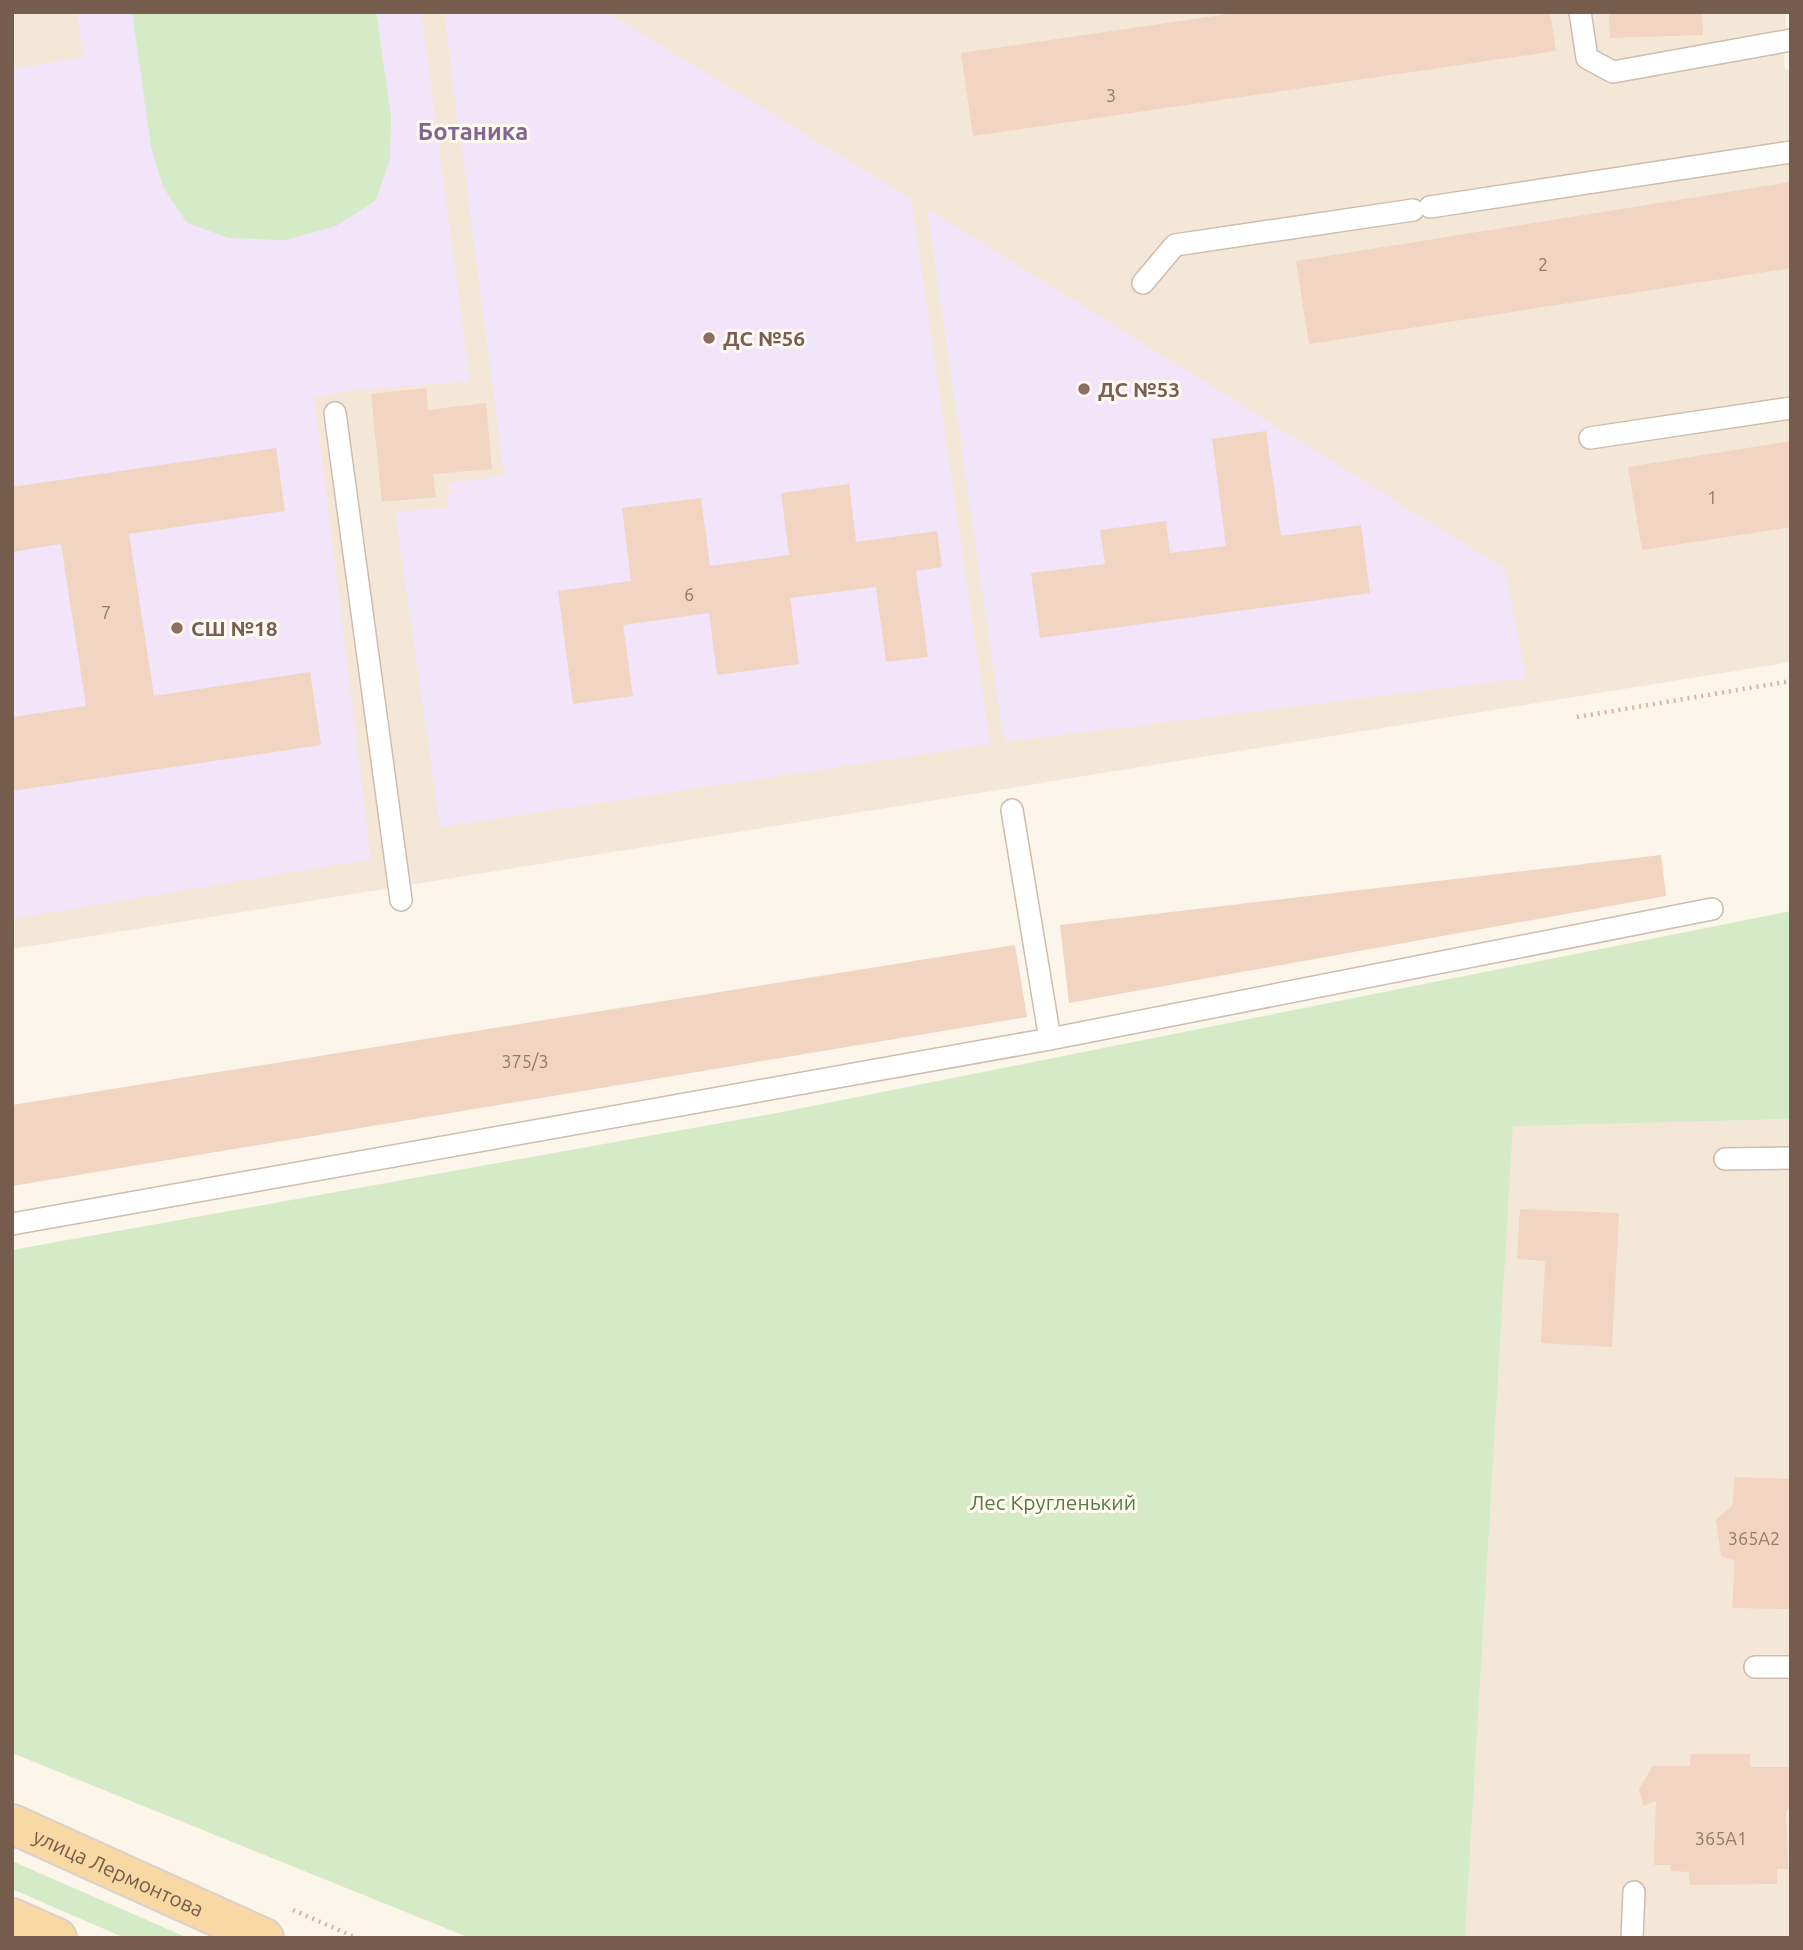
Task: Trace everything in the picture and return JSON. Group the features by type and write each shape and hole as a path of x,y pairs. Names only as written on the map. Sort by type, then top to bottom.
{"main road":[{"name":"улица Лермонтова","path":"12,1824 264,1938"},
{"path":"12,1918 57,1938"}],"lane":[{"path":"1580,12 1587,58 1613,72 1791,40"},
{"path":"1143,283 1175,245 1791,152"},
{"path":"1590,438 1791,408"},
{"path":"335,413 401,900"},
{"path":"1012,810 1049,1039"},
{"path":"12,1224 1049,1039 1712,909"},
{"path":"1725,1159 1791,1158"},
{"path":"1755,1667 1791,1667"},
{"path":"1632,1938 1634,1892"}],"path":[{"path":"1577,718 1791,681"}],"shaded area":[{"path":"12,12 1786,12 1784,68 1791,71 1791,662 12,949"},
{"name":"СШ №18","path":"77,12 421,12 470,381 355,390 314,397 371,859 12,919 12,69 83,57"},
{"name":"ДС №56","path":"444,12 606,12 911,199 990,744 440,827 395,512 448,507 449,483 504,476"},
{"name":"ДС №53","path":"927,209 1505,569 1526,678 1004,742"},
{"path":"1791,1119 1791,1938 1465,1938 1513,1125"}],"green space":[{"path":"132,12 376,12 391,116 390,160 375,201 336,226 285,240 229,238 187,223 163,187 151,147"},
{"name":"Лес Кругленький","path":"1791,911 1791,1119 1513,1126 1465,1938 470,1938 12,1753 12,1250 777,1113"},
{"path":"12,1861 188,1938 125,1938 12,1889"}],"building":[{"path":"1242,12 1550,12 1556,51 973,136 961,53"},
{"path":"1609,12 1702,12 1703,35 1610,38"},
{"path":"1791,182 1791,268 1309,344 1296,261"},
{"path":"426,388 428,410 486,403 492,469 433,474 436,497 382,502 371,394"},
{"path":"1266,431 1281,536 1361,525 1370,593 1040,638 1031,573 1105,564 1100,530 1166,521 1170,553 1226,546 1212,439"},
{"path":"1791,441 1791,527 1642,550 1628,467"},
{"path":"276,448 285,511 129,534 154,696 310,672 321,745 12,791 12,717 86,706 61,544 12,552 12,487"},
{"path":"849,484 856,542 937,531 942,567 916,571 928,657 886,662 876,587 790,598 799,664 717,675 709,613 623,625 633,696 573,704 558,591 631,581 622,508 701,498 710,566 789,555 781,493"},
{"path":"1661,855 1666,896 1069,1003 1060,925"},
{"path":"1015,945 1027,1017 12,1186 12,1105"},
{"path":"1520,1209 1619,1213 1612,1347 1541,1343 1545,1261 1517,1259"},
{"path":"1735,1477 1791,1479 1791,1609 1732,1608 1735,1561 1721,1556 1716,1520 1732,1506"},
{"path":"1691,1754 1750,1754 1750,1767 1791,1767 1791,1805 1786,1811 1788,1869 1777,1869 1777,1884 1690,1885 1689,1872 1671,1871 1670,1865 1654,1865 1656,1801 1643,1806 1639,1789 1653,1766 1690,1766"}],"place":[{"name":"ДС №56","path":"709,338"},
{"name":"ДС №53","path":"1084,389"},
{"name":"СШ №18","path":"177,628"}],"district":[{"name":"Ботаника","path":"473,131"}]}
